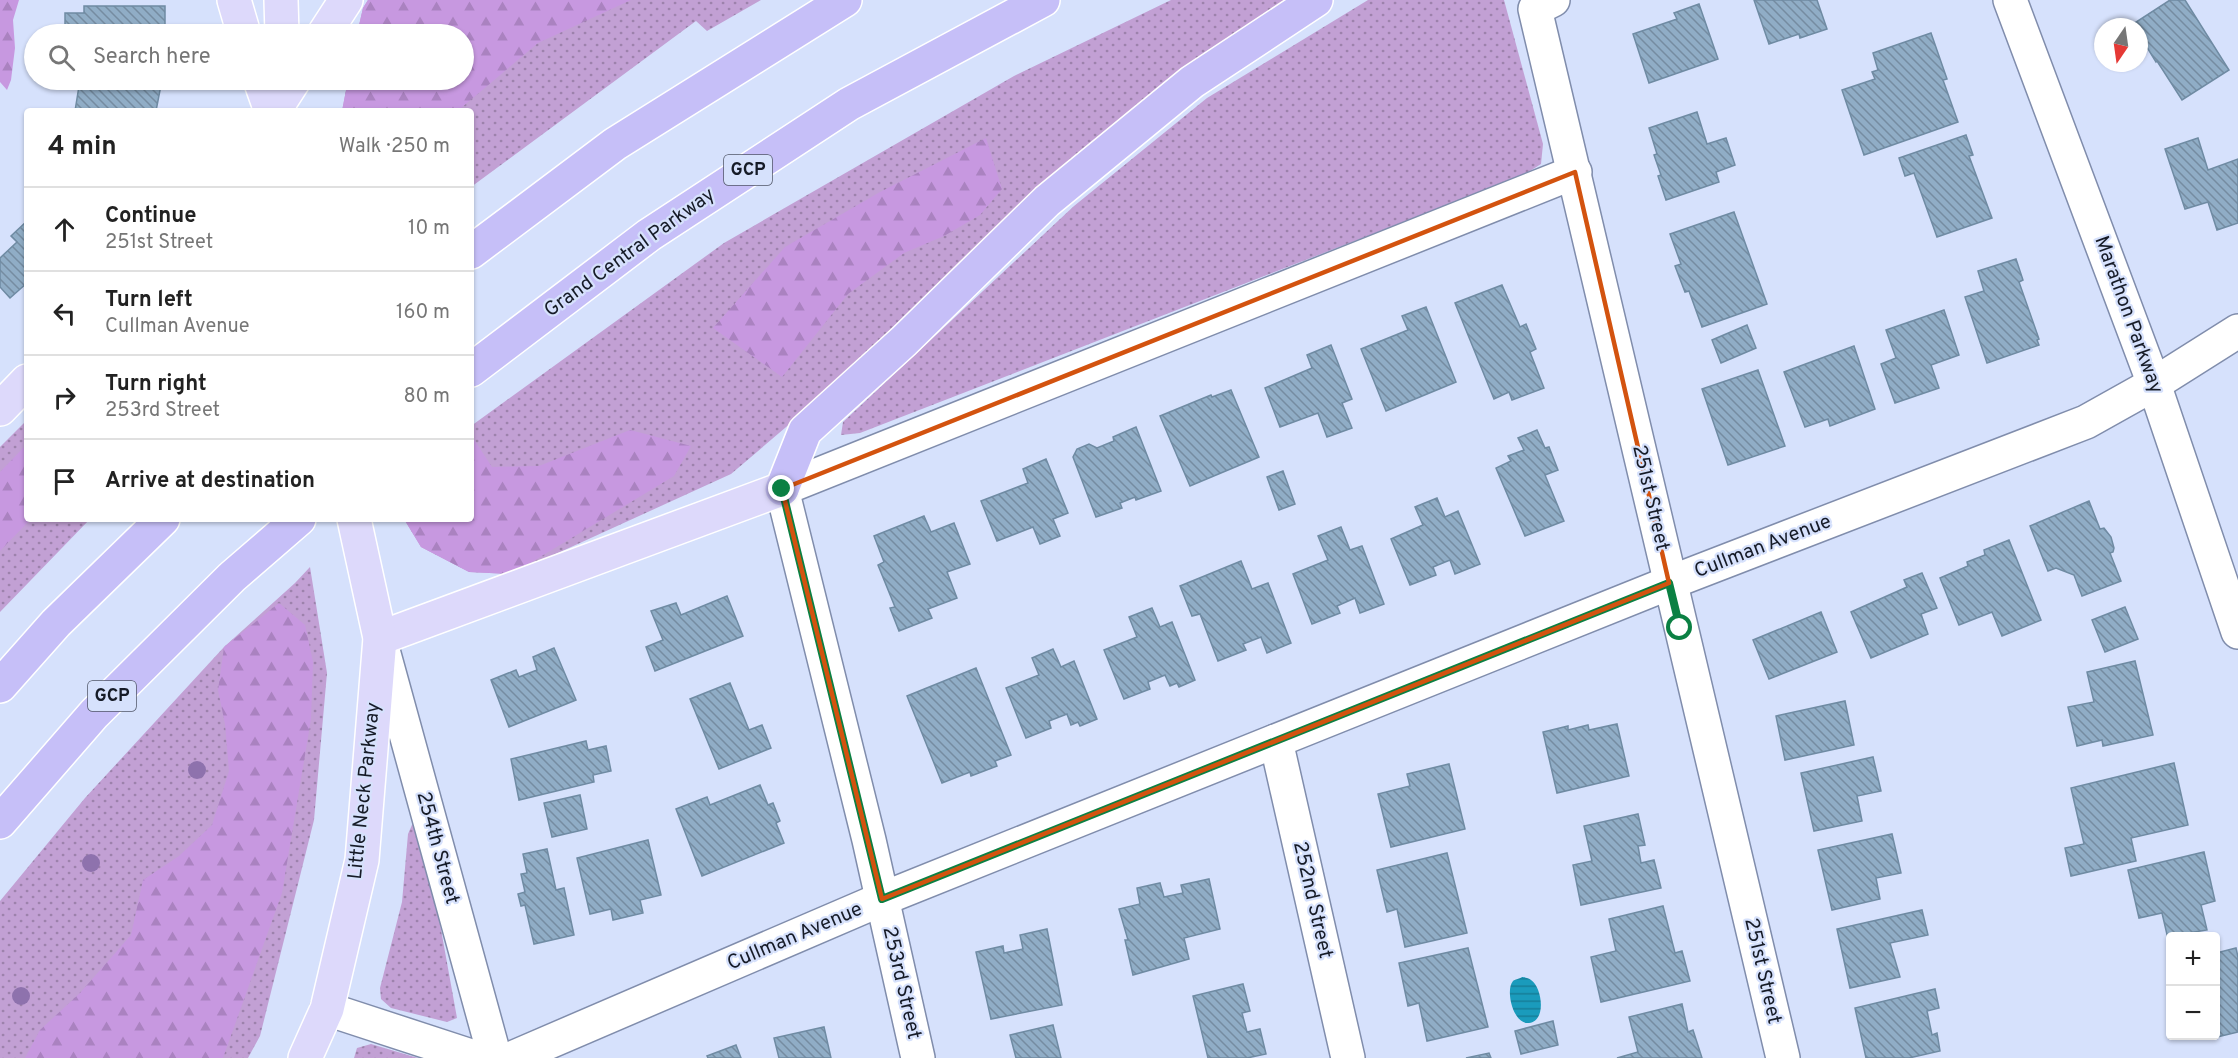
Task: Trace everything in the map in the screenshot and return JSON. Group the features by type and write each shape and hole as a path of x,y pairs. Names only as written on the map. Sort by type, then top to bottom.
{"highway":[{"path":"474,250 615,144 845,0"},
{"name":"Grand Central Parkway","path":"474,368 650,235 849,104 1043,0"},
{"path":"782,489 805,431 904,341 1047,201 1192,82 1317,0"},
{"path":"0,686 56,623 160,522"},
{"name":"GCP","path":"0,822 94,714 232,577 296,522"}],"main road":[{"path":"234,0 241,24"},
{"path":"281,0 282,24"},
{"path":"330,24 346,0"},
{"path":"264,90 272,108"},
{"path":"273,108 276,90"},
{"path":"275,108 287,90"},
{"path":"0,409 24,384"},
{"path":"380,639 782,489"},
{"name":"Little Neck Parkway","path":"305,1058 327,1009 362,860 380,639 355,522"}],"street":[{"name":"Marathon Parkway","path":"2010,0 2154,384 2238,633"},
{"name":"251st Street","path":"1544,4 1575,172 1669,583 1783,1058"},
{"path":"782,489 1575,172"},
{"name":"Cullman Avenue","path":"512,1058 882,899 1669,583 2086,422 2154,384 2238,331"},
{"name":"253rd Street","path":"782,489 882,899 918,1058"},
{"name":"254th Street","path":"380,639 495,1058"},
{"name":"252nd Street","path":"1276,741 1348,1058"},
{"path":"327,1009 477,1058"}],"highlighted area":[{"path":"1575,172 1669,583 882,899 782,489"}],"shaded area":[{"path":"368,0 761,0 707,31 696,21 474,185 474,108 343,108 346,90 474,90 474,24 359,24 363,8"},
{"path":"1171,0 1292,0 1261,18 1158,89 1032,193 812,405 731,474 512,574 469,572 421,547 406,522 474,522 474,424 724,243 1014,76"},
{"path":"1368,0 1504,0 1543,144 1541,164 1522,176 860,433 841,435 843,422 1074,206 1207,98"},
{"path":"24,423 24,522 87,522 0,612 0,447"},
{"path":"310,567 327,673 314,820 260,1036 248,1058 0,1058 0,901 85,798 224,647"},
{"path":"415,818 423,830 457,1018 447,1022 391,1008 381,999 380,988 402,902 408,834"},
{"path":"371,1044 418,1058 354,1058 357,1048"}],"green space":[{"path":"0,0 19,0 13,20 15,48 11,80 7,90 0,82"},
{"path":"368,0 631,0 538,43 461,108 343,108 346,90 474,90 474,24 359,24 363,8"},
{"path":"986,138 1002,189 980,215 944,236 904,253 848,294 782,377 713,328 785,247 880,192"},
{"path":"630,430 691,446 674,476 512,574 469,572 421,547 406,522 474,522 474,440 492,467 539,466"},
{"path":"24,447 24,522 28,522 0,551 0,472"},
{"path":"279,603 305,625 313,662 311,719 282,893 223,1058 25,1058 40,1030 80,993 131,935 143,880 179,856 212,825 229,771 225,724 218,690 224,647"}],"water":[{"path":"1522,977 1535,984 1540,996 1538,1016 1535,1021 1529,1023 1519,1019 1510,999 1513,981"}],"building":[{"path":"1754,0 1817,0 1827,29 1800,38 1799,34 1769,44"},
{"path":"2170,0 2185,0 2229,70 2182,100 2148,49 2148,18 2142,18"},
{"path":"1699,4 1718,59 1649,83 1633,34 1677,19 1674,13"},
{"path":"84,6 165,6 165,24 65,24 65,13 84,13"},
{"path":"1931,33 1947,79 1943,80 1958,122 1864,155 1842,90 1875,79 1872,72 1878,70 1873,53"},
{"path":"78,90 160,90 157,108 75,108"},
{"path":"1697,112 1707,144 1726,138 1735,165 1716,172 1719,182 1666,200 1658,176 1661,175 1654,155 1657,154 1649,128"},
{"path":"1966,135 1973,155 1969,156 1992,218 1937,237 1914,173 1905,176 1899,158"},
{"path":"2198,138 2208,170 2238,159 2238,223 2217,230 2208,202 2185,209 2165,149"},
{"path":"1734,212 1767,304 1702,327 1689,291 1685,292 1675,266 1681,264 1670,234"},
{"path":"24,224 24,286 10,298 0,287 0,258 17,242 11,236"},
{"path":"2016,259 2023,280 2019,282 2039,339 2037,340 2039,345 1987,363 1965,297 1984,291 1978,271"},
{"path":"1502,285 1520,327 1526,324 1536,349 1530,352 1544,388 1512,400 1509,392 1494,399 1455,303"},
{"path":"1426,307 1456,382 1386,411 1361,349 1408,330 1402,316"},
{"path":"1944,310 1959,355 1931,365 1939,388 1895,403 1881,364 1896,358 1886,330"},
{"path":"1747,325 1756,348 1721,363 1712,340"},
{"path":"1331,345 1352,399 1342,403 1352,428 1327,437 1318,413 1280,427 1265,388 1312,368 1307,355"},
{"path":"1854,346 1875,409 1830,426 1828,419 1805,427 1784,372"},
{"path":"1758,370 1785,446 1728,465 1702,389"},
{"path":"1231,390 1259,457 1190,486 1160,416 1211,395 1212,397"},
{"path":"1136,427 1161,491 1120,503 1122,508 1096,517 1073,457 1077,449 1089,444 1097,448 1114,441 1113,437"},
{"path":"1537,430 1545,448 1549,447 1558,470 1545,475 1564,521 1525,536 1496,468 1511,461 1508,456 1524,450 1518,438"},
{"path":"1046,459 1068,513 1053,519 1060,536 1040,544 1033,527 997,541 981,501 1028,483 1023,469"},
{"path":"1283,471 1295,504 1279,510 1267,477"},
{"path":"1437,498 1445,517 1458,511 1480,564 1455,574 1450,560 1433,567 1436,575 1410,585 1391,539 1423,525 1415,507"},
{"path":"2089,501 2100,529 2104,528 2111,537 2114,548 2110,553 2121,581 2082,596 2074,575 2056,568 2048,571 2030,526"},
{"path":"924,516 931,532 954,523 970,564 947,572 957,598 928,609 932,618 899,631 890,608 895,607 878,565 884,562 874,536"},
{"path":"1341,527 1350,550 1362,546 1384,604 1360,613 1355,598 1337,606 1340,613 1312,624 1293,574 1328,560 1318,536"},
{"path":"2009,540 2041,620 2002,636 1992,612 1959,625 1940,578 1968,566 1967,562 1985,555 1984,550"},
{"path":"1241,561 1252,589 1268,583 1291,643 1267,653 1261,637 1243,644 1246,650 1218,661 1200,614 1192,616 1180,586"},
{"path":"1922,573 1937,608 1921,614 1928,634 1871,658 1851,612 1907,587 1904,580"},
{"path":"727,596 743,636 655,671 646,647 663,640 651,611 676,603 681,615"},
{"path":"2125,607 2138,639 2105,652 2092,620"},
{"path":"1152,608 1160,627 1172,622 1195,680 1179,687 1177,683 1170,686 1165,675 1148,682 1150,689 1124,699 1104,650 1137,637 1129,617"},
{"path":"1821,612 1837,652 1769,679 1753,640"},
{"path":"554,648 576,700 509,727 491,680 516,670 519,677 537,670 533,657"},
{"path":"1053,649 1061,667 1074,661 1097,719 1080,726 1078,722 1071,725 1067,714 1049,721 1051,728 1026,738 1006,688 1039,675 1032,658"},
{"path":"2135,661 2153,735 2103,746 2102,740 2077,746 2068,707 2094,702 2087,672"},
{"path":"976,668 1011,755 995,761 997,766 971,776 970,772 942,783 907,696"},
{"path":"730,683 749,730 762,725 771,748 719,769 690,699"},
{"path":"1845,701 1854,745 1785,760 1776,716"},
{"path":"1617,724 1629,776 1557,793 1543,732 1568,726 1568,730 1588,725 1589,730"},
{"path":"586,741 588,750 606,746 611,771 593,775 594,782 519,800 511,759"},
{"path":"1873,757 1881,791 1857,796 1862,821 1814,831 1801,773"},
{"path":"2174,763 2188,825 2131,838 2136,861 2071,876 2065,848 2084,844 2071,788"},
{"path":"1449,764 1465,829 1391,847 1378,794 1410,786 1407,774"},
{"path":"760,785 768,805 773,803 780,821 776,823 784,843 702,876 676,809 707,797 710,805"},
{"path":"580,795 587,829 552,837 544,803"},
{"path":"1638,814 1645,845 1638,846 1641,863 1654,860 1661,888 1581,905 1573,865 1592,861 1584,826"},
{"path":"1892,834 1901,873 1876,878 1880,899 1832,910 1818,850"},
{"path":"648,840 661,895 640,900 643,913 613,920 611,909 590,914 577,858"},
{"path":"547,849 556,890 564,888 574,935 534,944 525,905 521,906 518,894 525,892 521,874 527,873 523,854"},
{"path":"2204,852 2215,901 2201,905 2207,930 2166,932 2162,913 2139,918 2128,870"},
{"path":"1447,853 1467,933 1405,947 1397,909 1387,912 1377,870"},
{"path":"1209,879 1220,929 1184,938 1189,959 1133,975 1125,940 1128,940 1119,909 1140,904 1137,888 1160,883 1164,897 1183,893 1181,885"},
{"path":"1663,906 1675,953 1682,951 1690,981 1601,1002 1591,957 1616,951 1609,919"},
{"path":"1922,910 1928,935 1890,943 1900,977 1850,988 1837,929"},
{"path":"1047,929 1062,1005 991,1019 976,952 1003,946 1004,953 1023,949 1020,935"},
{"path":"1468,948 1488,1027 1427,1041 1419,1003 1408,1006 1399,963"},
{"path":"2236,948 2238,1032 2220,1036 2220,986 2220,952"},
{"path":"1243,984 1250,1011 1242,1013 1247,1032 1260,1029 1266,1054 1247,1058 1208,1058 1193,996"},
{"path":"1935,989 1939,1008 1927,1011 1932,1035 1937,1033 1940,1051 1909,1058 1866,1058 1855,1008"},
{"path":"1682,1004 1688,1032 1693,1030 1702,1058 1617,1058 1638,1052 1629,1017"},
{"path":"1553,1021 1558,1045 1521,1054 1515,1031"},
{"path":"1053,1025 1061,1058 1016,1058 1010,1035"},
{"path":"824,1027 831,1058 779,1058 774,1038"},
{"path":"736,1045 741,1058 708,1058 707,1056"},
{"path":"1489,1053 1491,1058 1466,1058"}],"route":[{"path":"782,489 882,899 1669,583 1680,628"}]}
